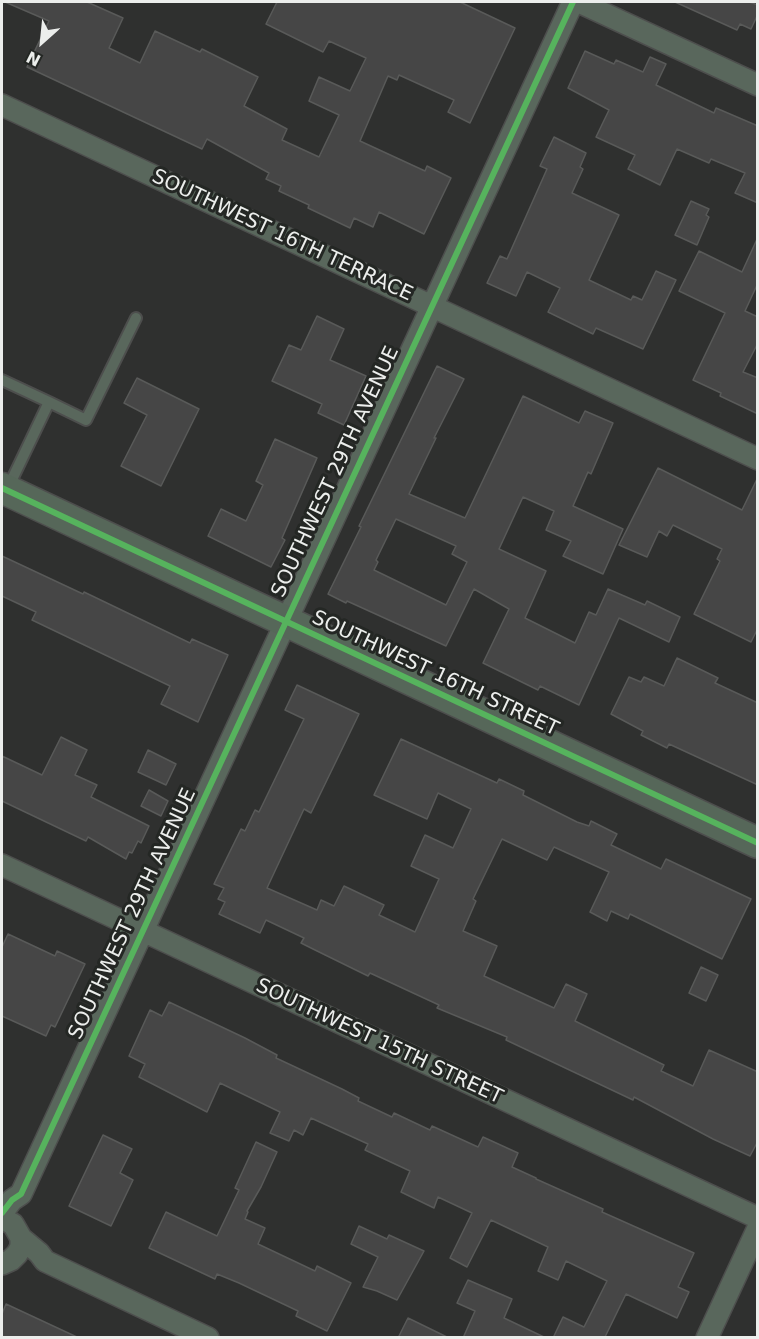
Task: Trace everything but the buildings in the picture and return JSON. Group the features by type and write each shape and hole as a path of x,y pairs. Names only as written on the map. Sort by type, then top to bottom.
{"street":[{"name":"SOUTHWEST 29TH AVENUE","path":"10,1224 12,1200 21,1194 573,2"},
{"path":"579,2 758,85"},
{"name":"SOUTHWEST 16TH TERRACE","path":"2,105 758,459"},
{"name":"SOUTHWEST 16TH STREET","path":"4,490 758,843"},
{"name":"SOUTHWEST 15TH STREET","path":"2,865 758,1218"},
{"path":"10,1224 45,1261 208,1338"},
{"path":"6,1262 21,1247 10,1224"},
{"path":"707,1338 758,1228"},
{"path":"6,1262 45,1261"}],"lane":[{"path":"2,380 86,420 136,318"},
{"path":"4,490 49,402"}],"cycle path":[{"path":"2,1213 12,1200 21,1194 573,2"},
{"path":"2,488 758,843"}]}
